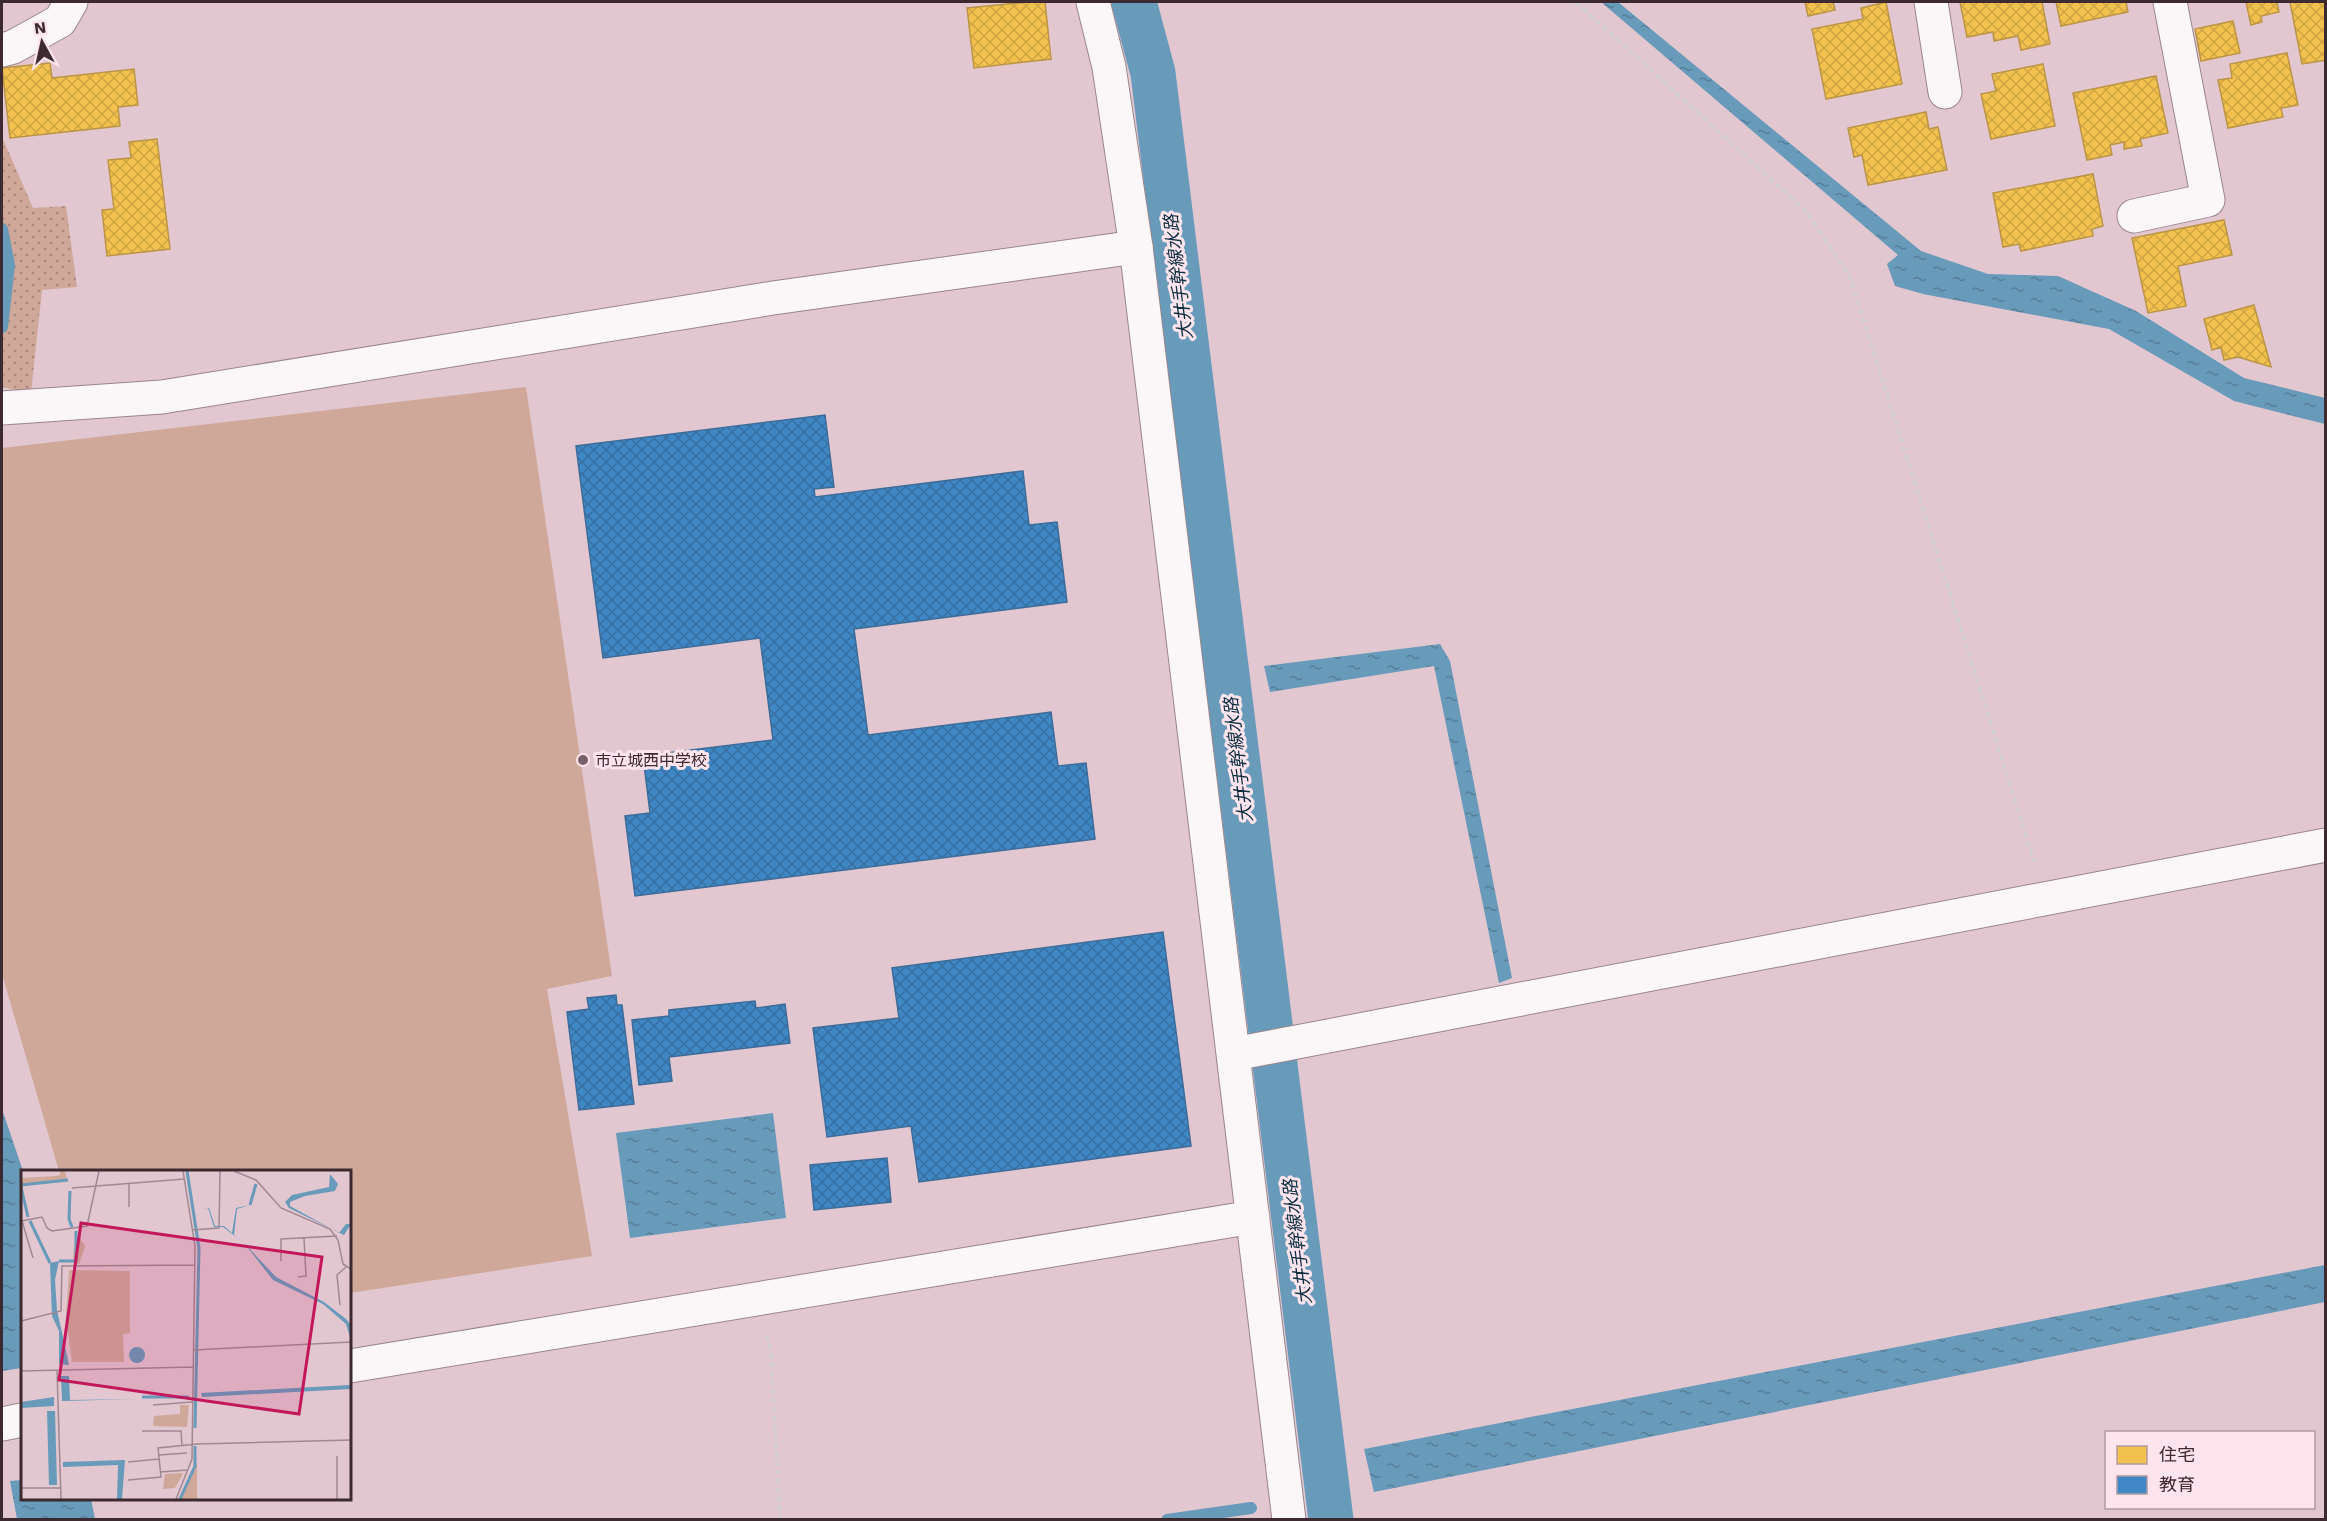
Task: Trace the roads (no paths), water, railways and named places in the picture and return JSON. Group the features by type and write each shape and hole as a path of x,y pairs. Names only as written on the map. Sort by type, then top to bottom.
{"street":[{"path":"2,50 13,47 60,21 71,2"},
{"path":"1093,2 1109,67 1136,247 1243,1053 1253,1217 1289,1520"},
{"path":"1931,2 1945,92"},
{"path":"2134,216 2208,200 2169,2"},
{"path":"2,408 162,397 773,298 1136,247"},
{"path":"1243,1053 2325,845"},
{"path":"351,1366 1253,1217"},
{"path":"2,1424 21,1420"}],"water":[{"path":"1601,2 1618,2 1921,251 1988,274 2058,276 2136,311 2244,378 2325,398 2325,424 2234,401 2109,329 1923,294 1895,286 1887,264 1898,255"},
{"path":"1440,644 1450,661 1512,978 1499,983 1434,666 1270,692 1264,666"},
{"path":"2,1109 23,1170 21,1368 2,1371"},
{"path":"773,1113 786,1218 630,1238 616,1133"},
{"path":"2325,1265 2325,1302 1374,1492 1364,1449"},
{"path":"21,1480 21,1500 91,1500 95,1519 17,1519 10,1481"}],"waterway":[{"name":"大井手幹線水路","path":"1134,2 1153,73 1331,1520"},
{"path":"2,229 9,265 2,327"},
{"path":"1167,1520 1251,1508"}],"place":[{"name":"市立城西中学校","path":"583,760"}]}
